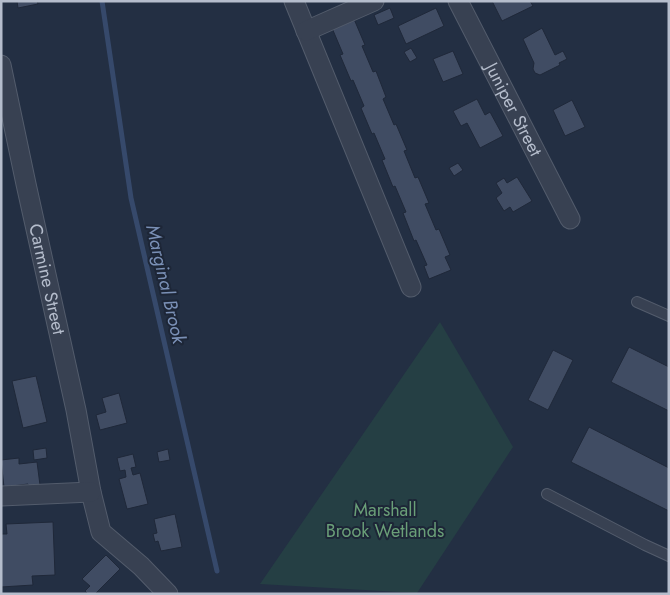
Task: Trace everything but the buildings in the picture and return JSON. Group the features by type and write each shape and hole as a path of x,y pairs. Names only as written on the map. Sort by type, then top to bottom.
{"street":[{"path":"306,31 374,1"},
{"name":"Juniper Street","path":"458,1 570,218"},
{"path":"300,3 306,31 411,287"},
{"name":"Carmine Street","path":"1,65 101,532 141,566 168,594"},
{"path":"1,496 91,492"}],"lane":[{"path":"637,302 669,316"},
{"path":"547,494 646,546 669,556"}],"green space":[{"name":"Marshall Brook Wetlands","path":"440,322 513,447 417,593 260,584"}],"waterway":[{"name":"Marginal Brook","path":"102,1 131,198 217,571"}]}
